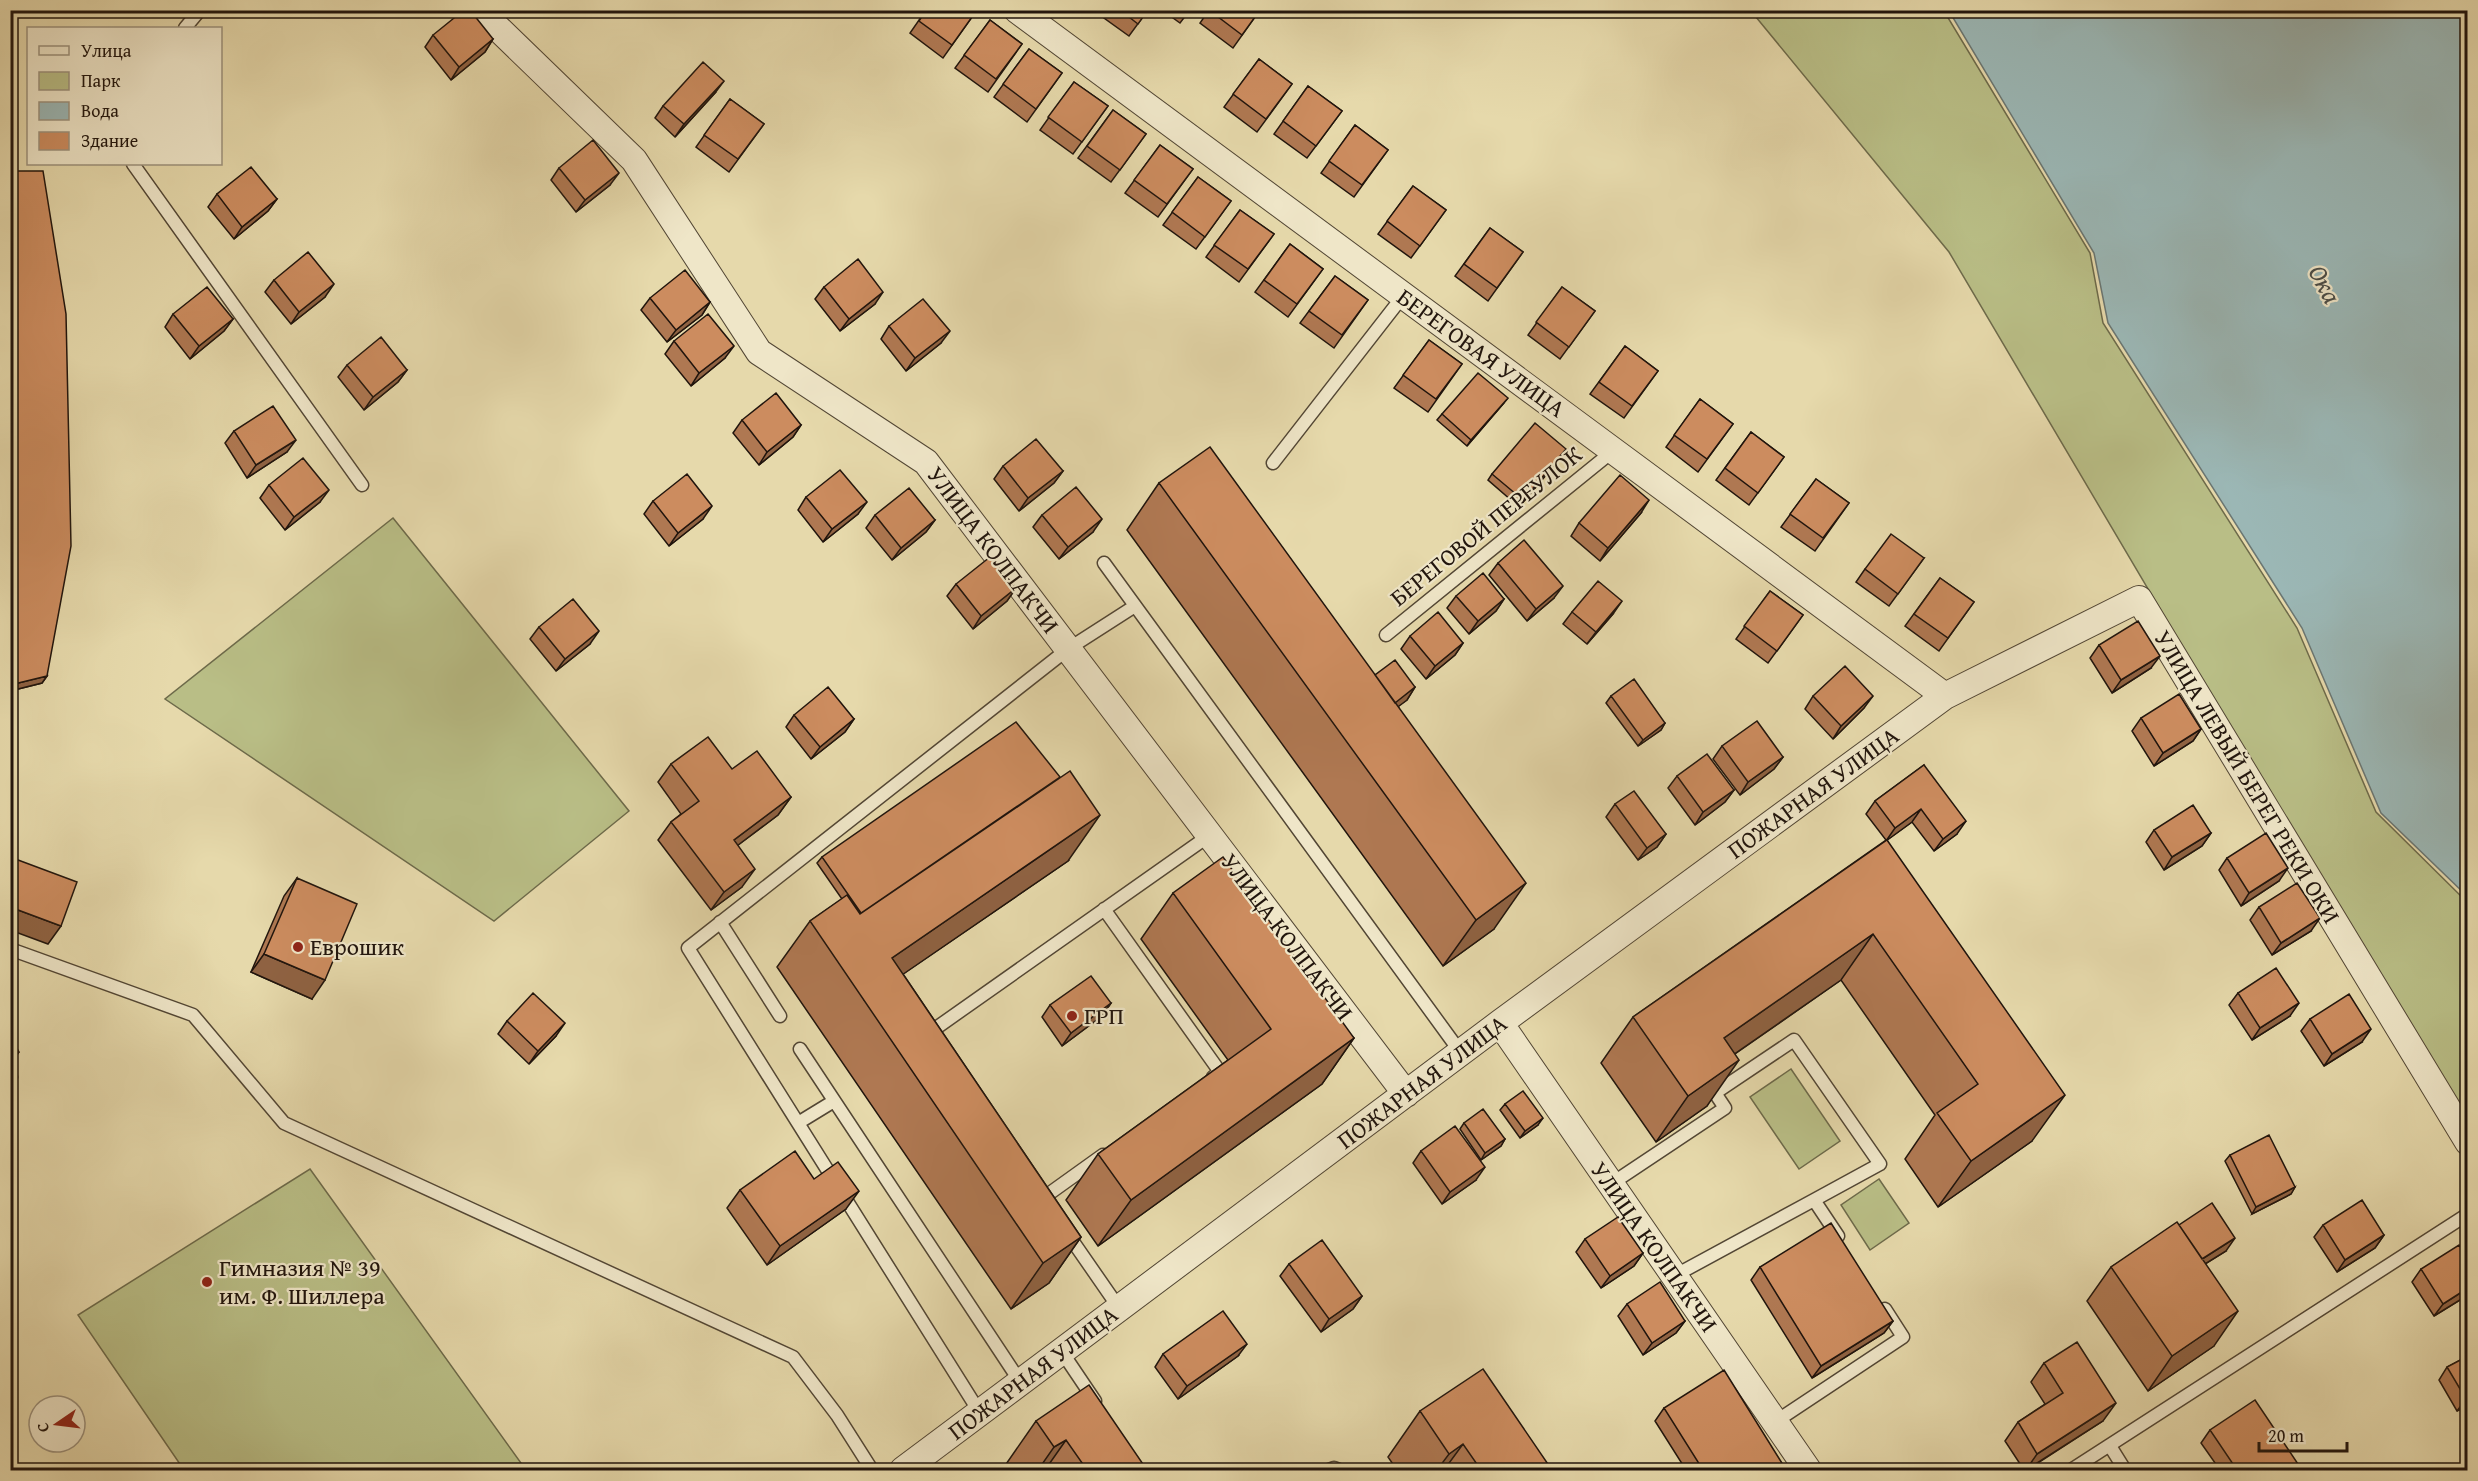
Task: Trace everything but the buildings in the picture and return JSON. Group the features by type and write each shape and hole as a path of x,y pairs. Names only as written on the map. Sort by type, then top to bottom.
{"street":[{"name":"УЛИЦА КОЛПАКЧИ","path":"479,10 634,160 759,351 926,462 1407,1094"},
{"name":"БЕРЕГОВАЯ УЛИЦА","path":"1017,10 1945,696"},
{"name":"УЛИЦА ЛЕВЫЙ БЕРЕГ РЕКИ ОКИ","path":"1945,696 2139,599 2468,1142"},
{"name":"ПОЖАРНАЯ УЛИЦА","path":"903,1470 1500,1023 1945,696"},
{"name":"УЛИЦА КОЛПАКЧИ","path":"1500,1023 1808,1470"}],"lane":[{"path":"186,27 200,10"},
{"path":"134,165 362,485"},
{"path":"1273,463 1404,296"},
{"name":"БЕРЕГОВОЙ ПЕРЕУЛОК","path":"1386,635 1612,451"},
{"path":"1104,563 1461,1053"},
{"path":"980,1413 688,948 1068,649 1136,606"},
{"path":"935,1043 929,1033 1210,835"},
{"path":"1104,909 1220,1072 1201,1085"},
{"path":"720,922 780,1016"},
{"path":"10,949 193,1016 284,1123 792,1357 837,1415 872,1470"},
{"path":"1611,1184 1725,1108 1715,1093 1794,1040 1880,1164 1674,1276"},
{"path":"800,1049 1021,1383"},
{"path":"798,1124 834,1101"},
{"path":"1043,1198 1118,1145"},
{"path":"1814,1200 1846,1249"},
{"path":"2071,1470 2468,1214"},
{"path":"1062,1225 1119,1308"},
{"path":"1775,1422 1903,1337 1878,1298"},
{"path":"1062,1352 1100,1407"},
{"path":"2110,1446 2125,1470"},
{"path":"1329,1470 1334,1468 1339,1470"}],"green space":[{"path":"1751,11 1944,11 2090,253 2103,323 2297,628 2376,812 2467,902 2467,1129 1949,252"},
{"path":"393,518 629,811 494,921 165,699"},
{"path":"1791,1069 1840,1141 1799,1169 1750,1097"},
{"path":"310,1169 526,1470 184,1470 78,1315"},
{"path":"1879,1179 1909,1223 1870,1250 1841,1205"}],"water":[{"name":"Ока","path":"1949,11 2467,11 2467,896 2381,813 2302,628 2108,323 2094,253"}],"place":[{"name":"Еврошик","path":"298,947"},
{"name":"ГРП","path":"1072,1016"},
{"name":"Гимназия № 39 им. Ф. Шиллера","path":"207,1282"}]}
